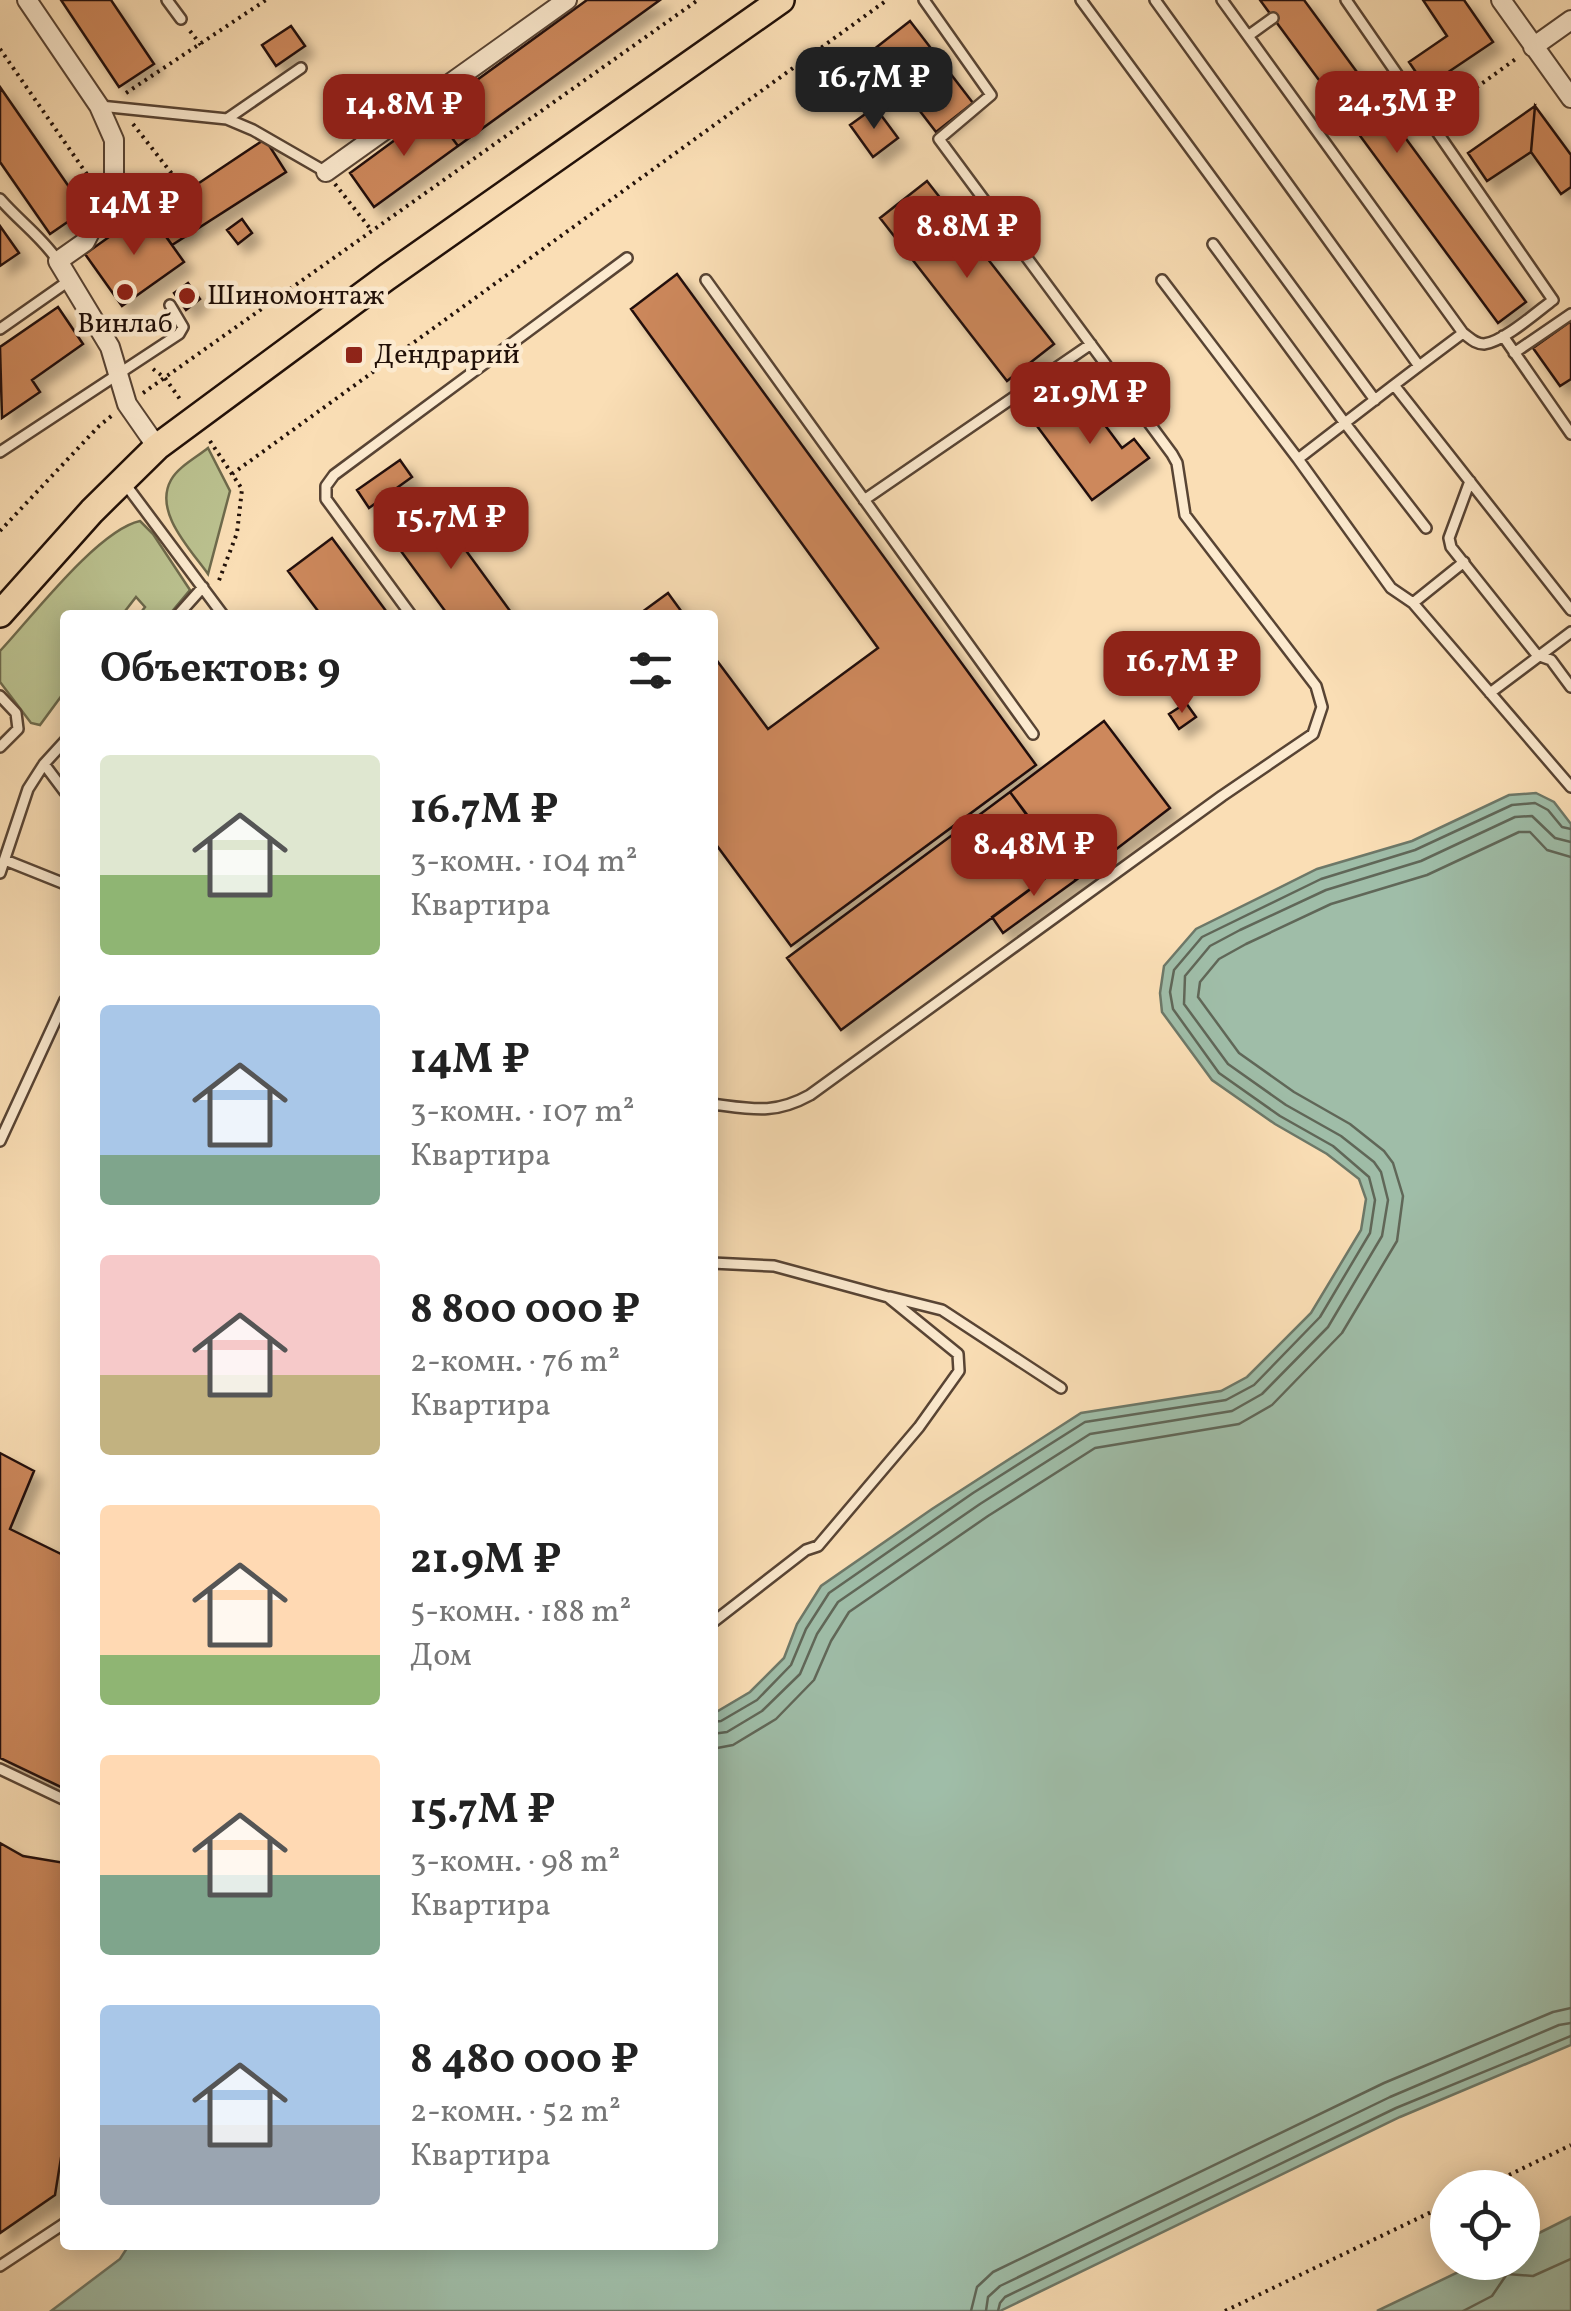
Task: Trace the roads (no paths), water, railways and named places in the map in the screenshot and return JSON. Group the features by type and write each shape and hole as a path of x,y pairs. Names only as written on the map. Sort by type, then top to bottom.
{"main road":[{"path":"0,614 156,447 387,277 781,0"}],"street":[{"path":"28,0 99,106 114,140 114,185 85,242 58,260 110,347 127,404 156,447"},
{"path":"326,172 567,0"},
{"path":"1501,0 1571,98"},
{"path":"1533,47 1571,20"}],"lane":[{"path":"167,0 181,19"},
{"path":"718,1105 764,1110 790,1106 810,1095 1313,734 1322,707 1316,686 1185,515 1177,463 1172,454 939,139 991,95 924,0"},
{"path":"1081,0 1375,400"},
{"path":"1155,0 1419,366"},
{"path":"1222,0 1463,333 1486,344 1553,300 1346,0"},
{"path":"1248,36 1273,18"},
{"path":"227,120 302,68"},
{"path":"99,106 227,120 253,130 326,172"},
{"path":"0,200 26,230 43,238 58,260"},
{"path":"1213,244 1426,528"},
{"path":"407,610 326,499 326,486 334,475 627,258"},
{"path":"0,329 70,280"},
{"path":"706,280 1032,734"},
{"path":"1162,280 1391,588 1412,603 1571,787"},
{"path":"0,452 182,331 170,304"},
{"path":"1514,352 1571,314"},
{"path":"1298,460 1463,333"},
{"path":"1503,336 1571,434"},
{"path":"864,500 1091,344"},
{"path":"1394,385 1571,610"},
{"path":"123,480 220,610"},
{"path":"1470,480 1449,538 1450,548 1536,655 1550,660 1571,687"},
{"path":"1412,603 1464,562"},
{"path":"182,610 203,587"},
{"path":"1490,693 1571,632"},
{"path":"0,696 16,713 18,729 0,747"},
{"path":"0,873 28,789 60,746"},
{"path":"44,764 60,785"},
{"path":"5,860 60,882"},
{"path":"0,1141 60,1011"},
{"path":"718,1263 774,1266 942,1310 1061,1388"},
{"path":"718,1618 806,1550 818,1546 919,1427 959,1371 958,1354 888,1297"},
{"path":"0,1769 60,1798"},
{"path":"0,2266 60,2226"}],"water":[{"path":"1536,793 1554,802 1571,824 1571,2045 1400,2117 1000,2311 51,2311 120,2259 126,2250 718,2250 718,1711 750,1692 784,1658 797,1624 821,1586 932,1509 1081,1413 1221,1391 1247,1377 1311,1313 1361,1230 1366,1199 1359,1179 1212,1080 1162,1012 1164,966 1196,929 1317,869 1412,841 1509,795"},
{"path":"1571,2217 1571,2311 1377,2311 1442,2280 1540,2280 1540,2232"}],"place":[{"name":"Винлаб","path":"125,292"},
{"name":"Шиномонтаж","path":"187,296"},
{"name":"Дендрарий","path":"354,355"}]}
